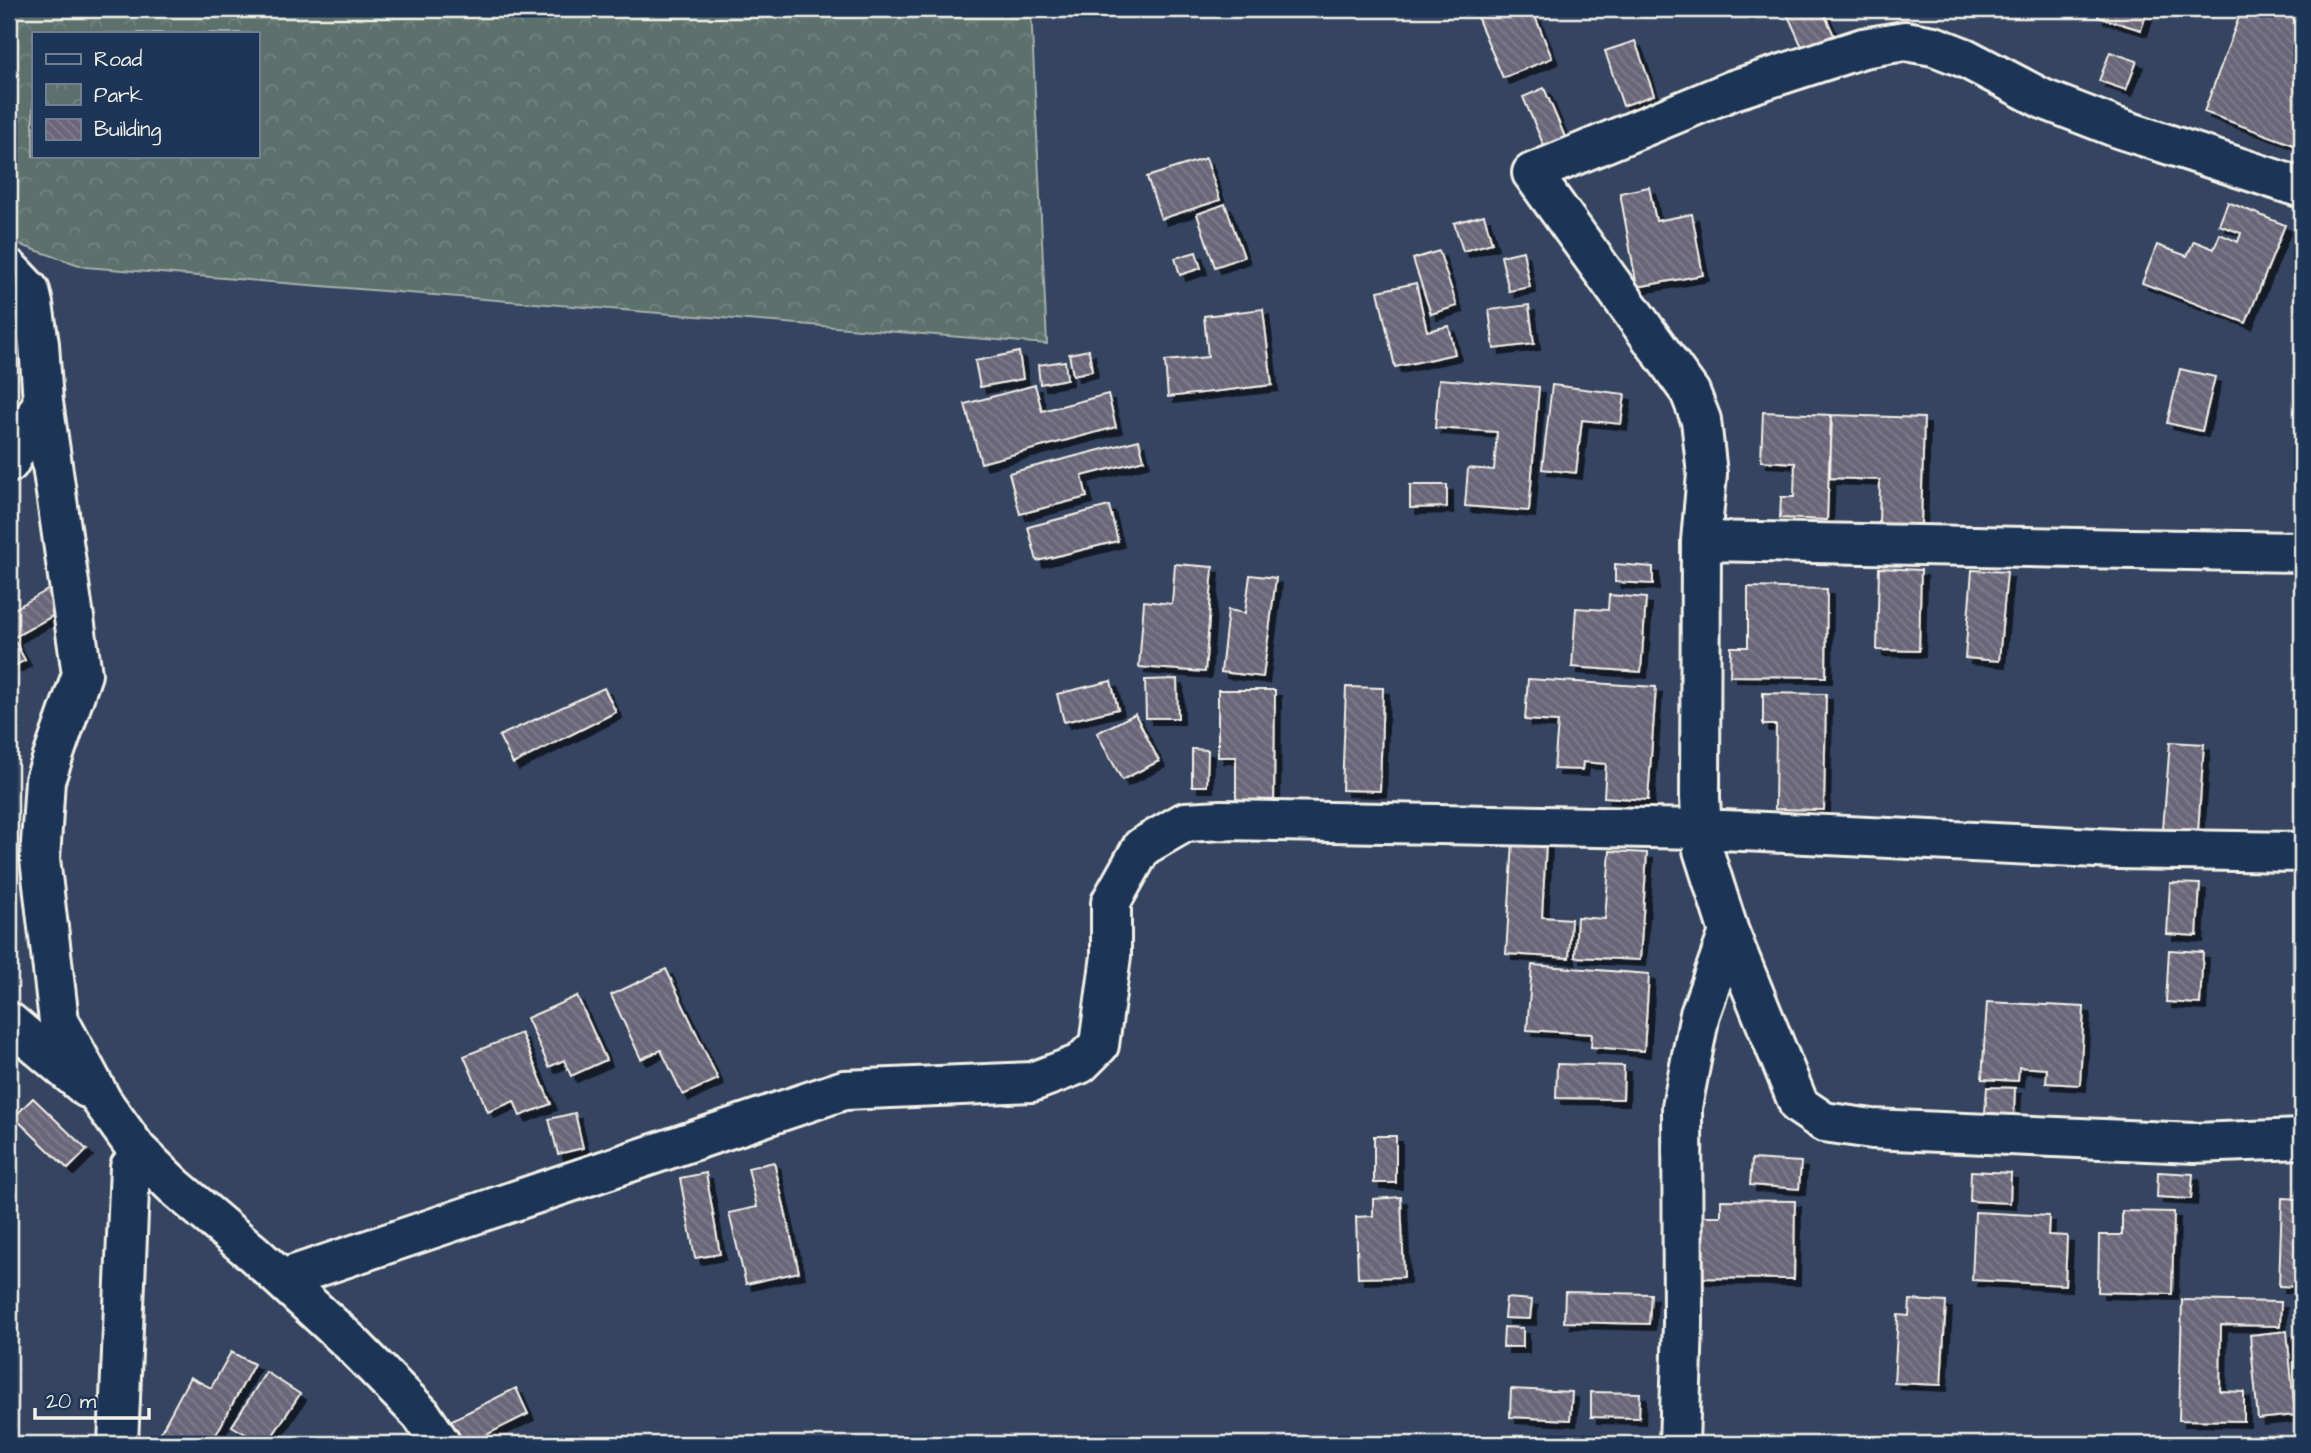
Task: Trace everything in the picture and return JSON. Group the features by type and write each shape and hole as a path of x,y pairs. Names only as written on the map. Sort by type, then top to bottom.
{"street":[{"path":"2302,188 2118,128 2043,99 1965,58 1934,46 1905,41 1863,48 1733,90 1532,173 1690,392 1701,420 1707,474 1701,541 1703,850 1728,932 1799,1105 1824,1122 1872,1129 2194,1143 2302,1139"},
{"path":"9,269 30,291 82,674 45,780 40,859 59,1021 102,1101 137,1150 351,1343 412,1405 441,1444"},
{"path":"9,463 43,402"},
{"path":"1701,541 2302,552"},
{"path":"282,1279 844,1090 1032,1082 1080,1064 1099,1045 1111,956 1111,901 1142,847 1185,822 1222,820 1702,829 2117,849 2302,852"},
{"path":"1679,1444 1683,1323 1682,1107 1700,1014 1728,932"},
{"path":"9,1022 102,1101"},
{"path":"118,1444 130,1167"}],"green space":[{"path":"9,9 1031,9 1047,344 85,267 9,241"}],"building":[{"path":"1483,9 1532,9 1552,58 1503,78 1475,12"},
{"path":"1785,9 1822,9 1838,44 1807,58"},
{"path":"2100,9 2148,9 2141,30 2098,17"},
{"path":"2242,9 2302,9 2302,148 2204,112"},
{"path":"1635,41 1654,95 1623,106 1605,51"},
{"path":"2110,52 2137,61 2126,90 2099,81"},
{"path":"1544,88 1568,144 1547,153 1523,97"},
{"path":"1206,158 1220,200 1161,219 1147,177"},
{"path":"1649,187 1656,221 1692,214 1703,275 1637,287 1620,193"},
{"path":"2228,202 2285,225 2246,323 2142,283 2157,245 2187,256 2194,241 2214,249 2220,234 2238,242 2241,233 2219,225"},
{"path":"1225,204 1244,257 1215,267 1197,214"},
{"path":"1484,215 1492,243 1463,251 1454,223"},
{"path":"1439,251 1457,306 1431,314 1413,259"},
{"path":"1523,251 1530,287 1509,291 1501,256"},
{"path":"1196,252 1201,268 1180,275 1175,258"},
{"path":"1416,283 1427,331 1449,326 1455,354 1395,367 1378,291"},
{"path":"1529,305 1534,344 1494,349 1489,310"},
{"path":"1263,309 1272,385 1168,397 1165,361 1208,357 1204,316"},
{"path":"1089,350 1092,371 1073,375 1069,354"},
{"path":"1019,352 1023,379 980,387 975,361"},
{"path":"1065,361 1067,379 1040,384 1038,365"},
{"path":"2180,369 2215,377 2202,431 2167,423"},
{"path":"1439,379 1539,387 1529,511 1465,506 1468,468 1494,470 1497,432 1435,428"},
{"path":"1035,385 1042,411 1108,394 1116,427 981,463 965,404"},
{"path":"1552,385 1625,394 1621,424 1582,420 1576,473 1542,469"},
{"path":"1763,412 1831,415 1827,520 1780,518 1781,497 1794,497 1795,463 1761,461"},
{"path":"1832,415 1924,418 1921,525 1879,524 1880,480 1830,478"},
{"path":"1139,440 1144,460 1082,476 1087,497 1020,514 1009,473"},
{"path":"1410,485 1447,485 1447,507 1410,508"},
{"path":"1109,506 1118,541 1037,561 1028,527"},
{"path":"1175,564 1213,567 1205,672 1139,667 1144,601 1172,604"},
{"path":"1615,564 1653,567 1653,584 1615,582"},
{"path":"1879,568 1921,570 1919,651 1877,650"},
{"path":"1972,570 2007,572 1999,661 1965,658"},
{"path":"1250,575 1276,578 1263,677 1221,672 1228,610 1245,613"},
{"path":"1748,587 1827,589 1826,677 1730,676 1731,647 1748,647"},
{"path":"51,588 63,610 13,638 25,660 9,669 9,612"},
{"path":"1609,595 1646,598 1641,672 1572,667 1576,608 1608,610"},
{"path":"1177,679 1178,718 1146,718 1145,680"},
{"path":"1528,679 1656,687 1648,800 1604,797 1606,764 1583,762 1582,770 1554,769 1558,722 1525,720"},
{"path":"1111,681 1118,709 1064,722 1057,694"},
{"path":"1346,687 1383,688 1380,791 1342,790"},
{"path":"604,688 616,712 513,764 499,736"},
{"path":"1218,690 1275,690 1274,804 1236,803 1236,757 1218,757"},
{"path":"1763,693 1826,694 1824,810 1775,809 1776,725 1763,725"},
{"path":"1135,714 1159,761 1122,780 1097,733"},
{"path":"2170,742 2204,744 2198,832 2163,829"},
{"path":"1192,749 1208,750 1207,786 1192,786"},
{"path":"1513,841 1546,843 1542,917 1571,919 1569,958 1506,954"},
{"path":"1610,851 1647,853 1640,960 1575,957 1577,917 1605,919"},
{"path":"2170,883 2200,884 2197,936 2167,934"},
{"path":"2293,888 2302,888 2302,973 2293,973"},
{"path":"2169,950 2203,952 2200,1004 2166,1002"},
{"path":"1532,965 1649,974 1644,1051 1591,1047 1592,1034 1527,1030"},
{"path":"666,969 718,1079 683,1095 661,1050 641,1059 611,995"},
{"path":"577,996 606,1060 571,1076 564,1060 549,1067 527,1018"},
{"path":"1987,1002 2084,1007 2080,1085 2046,1083 2047,1069 2019,1067 2018,1081 1982,1079"},
{"path":"521,1033 551,1104 520,1116 514,1101 488,1112 464,1056"},
{"path":"1557,1064 1624,1066 1623,1099 1556,1098"},
{"path":"1987,1087 2015,1088 2014,1115 1985,1113"},
{"path":"33,1098 87,1150 68,1169 14,1117"},
{"path":"575,1113 583,1148 558,1154 549,1119"},
{"path":"1374,1136 1396,1136 1396,1183 1374,1183"},
{"path":"1752,1159 1801,1162 1799,1189 1750,1185"},
{"path":"774,1162 799,1272 746,1284 729,1213 757,1207 748,1168"},
{"path":"1971,1171 2011,1173 2010,1203 1970,1201"},
{"path":"2158,1172 2193,1174 2191,1199 2157,1197"},
{"path":"706,1173 720,1254 695,1258 680,1178"},
{"path":"1401,1197 1404,1277 1358,1278 1356,1217 1373,1216 1373,1199"},
{"path":"2282,1198 2302,1199 2302,1287 2279,1286"},
{"path":"1721,1200 1795,1201 1794,1279 1694,1278 1695,1216 1721,1216"},
{"path":"2122,1211 2174,1212 2172,1294 2098,1292 2099,1235 2122,1235"},
{"path":"1975,1212 2049,1216 2048,1235 2067,1236 2065,1285 1972,1280"},
{"path":"1565,1292 1651,1294 1649,1324 1564,1322"},
{"path":"1506,1298 1532,1300 1530,1319 1504,1318"},
{"path":"1910,1300 1946,1302 1941,1385 1894,1383 1898,1315 1909,1316"},
{"path":"2182,1300 2281,1302 2280,1326 2221,1325 2220,1391 2244,1392 2244,1421 2179,1420"},
{"path":"1504,1327 1523,1328 1523,1347 1503,1347"},
{"path":"2287,1331 2295,1415 2258,1419 2250,1335"},
{"path":"231,1352 254,1364 211,1444 168,1444 157,1439 190,1377 211,1388"},
{"path":"266,1372 300,1394 267,1444 262,1444 232,1426"},
{"path":"516,1388 528,1414 468,1444 451,1444 442,1425"},
{"path":"1511,1389 1572,1392 1570,1420 1510,1417"},
{"path":"1591,1392 1640,1393 1639,1418 1591,1417"},
{"path":"1495,1440 1534,1440 1534,1444 1495,1444"}]}
